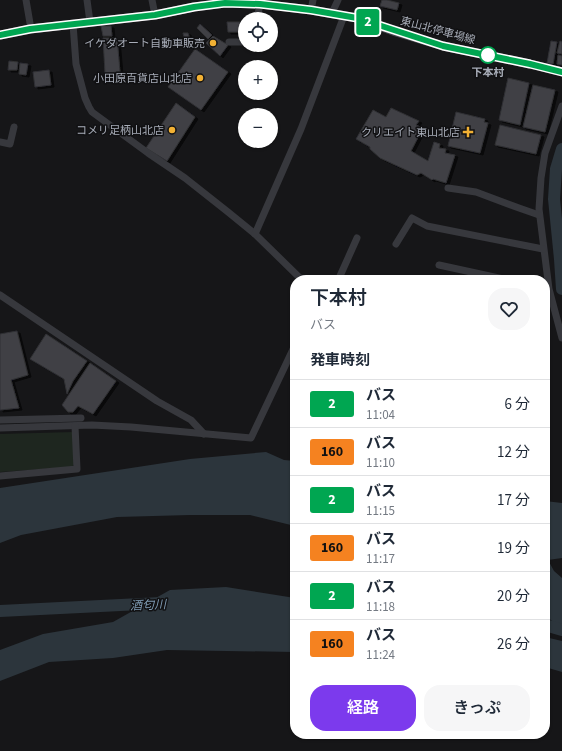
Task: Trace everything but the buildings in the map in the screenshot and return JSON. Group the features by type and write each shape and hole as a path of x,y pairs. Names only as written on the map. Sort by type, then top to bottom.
{"main road":[{"name":"東山北停車場線","path":"0,35 30,29 155,15 194,7 225,3 260,4 311,10 357,18 443,46 562,72"}],"street":[{"path":"26,0 30,29"},
{"path":"87,0 90,22"},
{"path":"152,0 155,15"},
{"path":"311,10 313,0"},
{"path":"332,14 338,0"},
{"path":"258,12 260,4"},
{"path":"255,234 301,129 344,16"},
{"path":"72,24 76,64 85,98 92,112 185,178 228,212 255,234 297,275"},
{"path":"230,42 238,42"},
{"path":"546,275 539,215 540,178 545,153 562,106"},
{"path":"0,142 10,144 14,127"},
{"path":"448,188 476,192 539,215"},
{"path":"396,244 412,218 427,226 543,249"},
{"path":"340,275 357,238"},
{"path":"439,265 485,275"},
{"path":"0,295 157,402 191,420 204,434"},
{"path":"550,299 562,338"},
{"path":"0,428 76,426 131,427 251,438 290,356"},
{"path":"0,420 81,418"},
{"path":"0,476 77,469 76,426"}],"shaded area":[{"path":"74,432 75,463 72,467 0,472 0,434"}],"water":[{"path":"266,452 284,460 290,461 290,525 250,515 117,517 21,535 0,543 0,488 190,459"},
{"path":"550,502 562,503 562,558 550,560"},
{"path":"550,564 554,571 562,578 562,633 551,620"},
{"path":"226,587 290,597 290,652 167,650 113,658 49,662 0,681 0,650 43,634 113,622 170,590"},
{"path":"550,638 562,641 562,672 550,668"}],"waterway":[{"path":"562,149 556,169 554,199 562,289"},
{"name":"酒匂川","path":"0,611 161,603"},
{"name":"酒匂川","path":"550,626 562,630"}],"bus line":[{"name":"2","path":"0,35 30,29 155,15 194,7 225,3 260,4 311,10 357,18 396,32 443,46 562,72"}],"place":[{"name":"イケダオート自動車販売","path":"213,43"},
{"name":"下本村","path":"488,55"},
{"name":"小田原百貨店山北店","path":"200,78"},
{"name":"コメリ足柄山北店","path":"172,130"},
{"name":"クリエイト東山北店","path":"468,132"}]}
